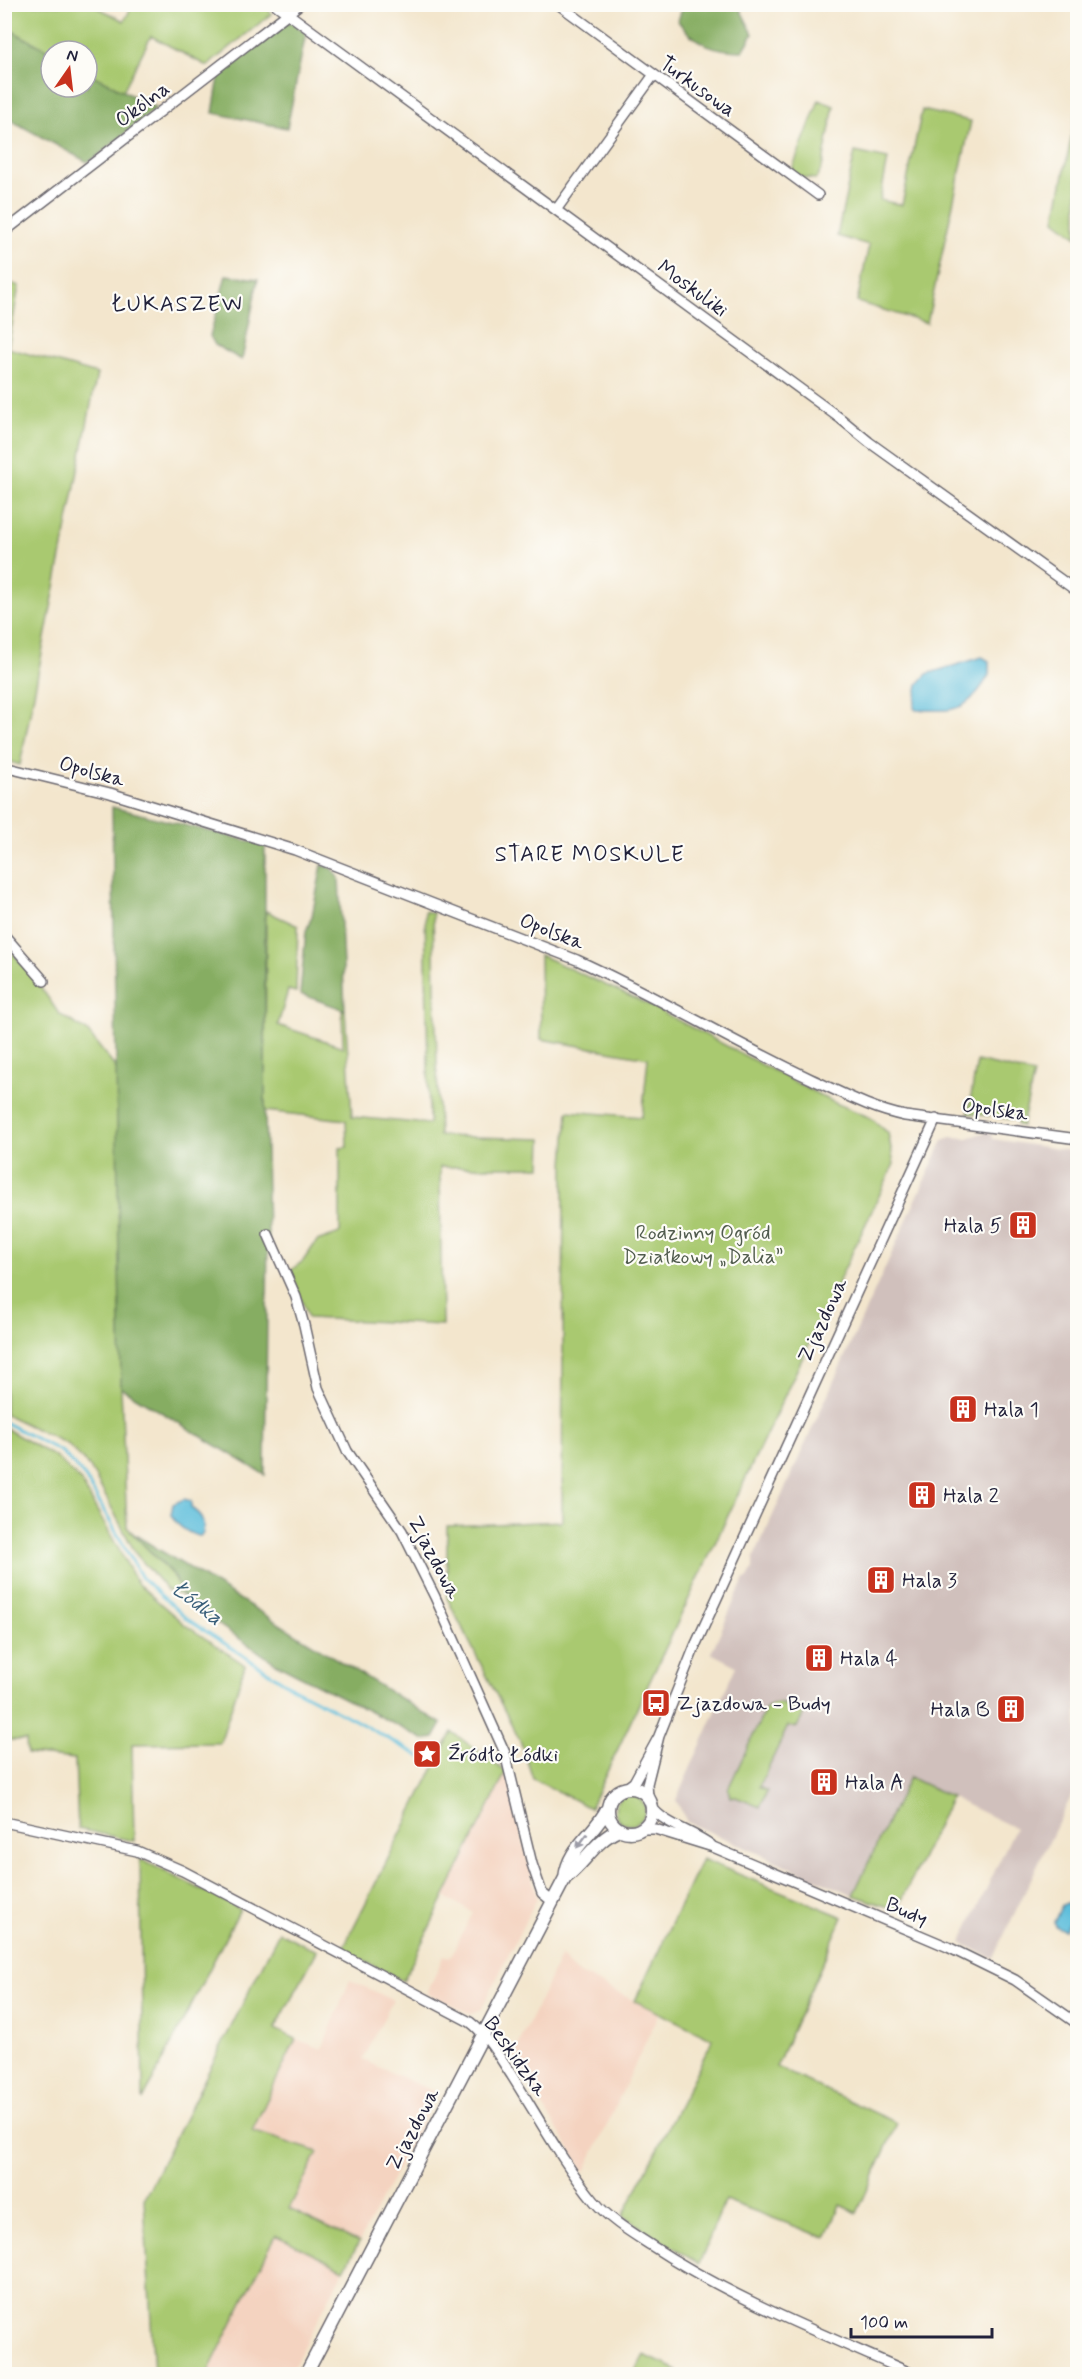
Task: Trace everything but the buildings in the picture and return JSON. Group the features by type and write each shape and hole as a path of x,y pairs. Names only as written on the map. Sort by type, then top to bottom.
{"street":[{"name":"Moskuliki","path":"275,4 1077,592"},
{"name":"Okólna","path":"4,232 300,4"},
{"name":"Turkusowa","path":"558,4 818,195"},
{"path":"556,210 653,76"},
{"name":"Opolska","path":"4,767 110,793 295,850 577,960 622,980 785,1067 876,1109 1077,1139"},
{"path":"4,935 44,981"},
{"name":"Zjazdowa","path":"650,1802 647,1784 659,1736 695,1646 936,1119"},
{"name":"Zjazdowa","path":"268,1234 296,1297 318,1388 347,1451 407,1541 435,1596 505,1753 535,1874 542,1893 553,1902"},
{"name":"Zjazdowa","path":"626,1788 634,1782 659,1736"},
{"path":"626,1788 641,1791 650,1802 650,1821 643,1829 628,1833 619,1830 611,1823 607,1809 613,1795 626,1788"},
{"name":"Budy","path":"650,1802 660,1816 700,1836 713,1847"},
{"name":"Zjazdowa","path":"565,1878 566,1866 572,1854 607,1809"},
{"name":"Beskidzka","path":"4,1822 137,1851 183,1871 453,2012 474,2025 483,2036 502,2061 585,2189 611,2218 667,2256 748,2299 913,2374"},
{"name":"Budy","path":"643,1829 655,1829 713,1847 1003,1973 1077,2024"},
{"name":"Zjazdowa","path":"306,2374 565,1878 604,1839 619,1830"}],"shaded area":[{"path":"991,1132 993,1139 1077,1152 1077,1784 993,1958 961,1943 1015,1828 909,1777 853,1895 687,1822 676,1800 736,1666 711,1653 744,1579 748,1578 753,1568 753,1559 943,1140 951,1137 968,1138"},
{"path":"506,1772 537,1898 481,2010 471,2014 427,1993 444,1955 450,1958 473,1912 445,1897"},
{"path":"561,1955 571,1968 580,1974 659,2013 585,2172 512,2059"},
{"path":"350,1980 393,2000 363,2060 437,2093 359,2242 289,2209 317,2152 252,2131 296,2039 322,2049"},
{"path":"276,2234 344,2269 290,2374 207,2374"}],"green space":[{"path":"4,5 93,5 124,21 133,5 261,5 268,8 271,14 207,66 151,36 123,91 99,78 99,39 39,39 39,45 5,27"},
{"path":"683,5 738,5 753,34 743,51 724,50 706,45 684,29 678,21"},
{"path":"287,22 292,22 306,33 287,128 213,113 219,77"},
{"path":"4,27 39,46 39,99 99,99 99,78 156,108 87,162 5,117"},
{"path":"819,100 834,106 822,168 816,179 804,178 791,172"},
{"path":"1077,108 1077,237 1055,220"},
{"path":"922,110 971,121 927,323 857,302 869,245 837,236 855,152 888,159 880,200 902,205"},
{"path":"226,275 258,279 242,360 215,345 210,336"},
{"path":"5,281 19,286 8,348 97,374 20,765 4,760"},
{"path":"112,807 265,845 265,1111 268,1234 265,1475 121,1388"},
{"path":"322,865 333,869 339,878 345,1010 300,994 306,931 312,916"},
{"path":"266,911 298,926 296,992 288,990 278,1025 343,1047 342,1009 345,1010 352,1117 429,1124 425,911 433,913 439,1136 542,1139 541,1167 440,1167 442,1325 308,1318 291,1270 303,1261 317,1241 340,1233 340,1148 347,1147 346,1120 265,1111"},
{"path":"4,943 36,980 59,1014 87,1031 118,1071 121,1388 127,1527 175,1578 183,1596 167,1590 136,1554 90,1467 67,1444 5,1414"},
{"name":"Rodzinny Ogród Działkowy „Dalia”","path":"540,955 647,1004 833,1102 871,1118 888,1133 894,1164 590,1808 533,1779 521,1743 447,1598 447,1526 562,1521 564,1165 568,1111 642,1117 648,1058 541,1039"},
{"path":"977,1061 1034,1074 1022,1126 1017,1125 1017,1120 996,1117 996,1114 990,1113 989,1116 968,1113"},
{"path":"5,1428 57,1458 80,1480 138,1584 184,1624 245,1665 220,1743 132,1744 134,1841 78,1829 75,1759 27,1754 26,1740 5,1740"},
{"path":"132,1533 442,1724 434,1738 425,1740 277,1664 197,1610 183,1596 175,1577"},
{"path":"780,1703 800,1712 802,1710 804,1714 797,1727 788,1726 759,1787 767,1791 760,1807 733,1796 730,1797 728,1789 766,1708"},
{"path":"452,1732 506,1772 403,1981 342,1950"},
{"path":"909,1777 951,1797 897,1910 853,1895"},
{"path":"630,1795 640,1800 645,1810 640,1820 630,1825 620,1820 615,1810 620,1800"},
{"path":"140,1859 240,1909 143,2100"},
{"path":"702,1859 843,1917 776,2067 897,2123 857,2213 840,2205 826,2238 725,2200 699,2264 623,2216 713,2039 635,2001"},
{"path":"279,1932 317,1951 275,2029 296,2039 252,2131 318,2152 289,2209 359,2242 344,2269 276,2235 207,2374 154,2374 144,2199"},
{"path":"644,2355 677,2370 675,2374 634,2374"}],"water":[{"path":"982,657 989,661 989,675 967,703 941,710 916,710 914,708 918,684 927,674"},
{"path":"184,1499 191,1501 191,1508 202,1519 204,1529 200,1536 191,1534 171,1515 173,1504"},
{"path":"1067,1903 1074,1911 1065,1930 1057,1927 1054,1922 1062,1905"}],"waterway":[{"name":"Łódka","path":"4,1422 62,1452 85,1477 142,1578 187,1619 293,1688 421,1757"}],"place":[{"name":"Hala 5","path":"1023,1225"},
{"name":"Hala 1","path":"963,1409"},
{"name":"Hala 2","path":"922,1495"},
{"name":"Hala 3","path":"881,1580"},
{"name":"Hala 4","path":"819,1658"},
{"name":"Zjazdowa - Budy","path":"656,1703"},
{"name":"Hala B","path":"1011,1709"},
{"name":"Źródło Łódki","path":"427,1754"},
{"name":"Hala A","path":"824,1782"}],"district":[{"name":"ŁUKASZEW","path":"177,303"},
{"name":"STARE MOSKULE","path":"590,853"}]}
